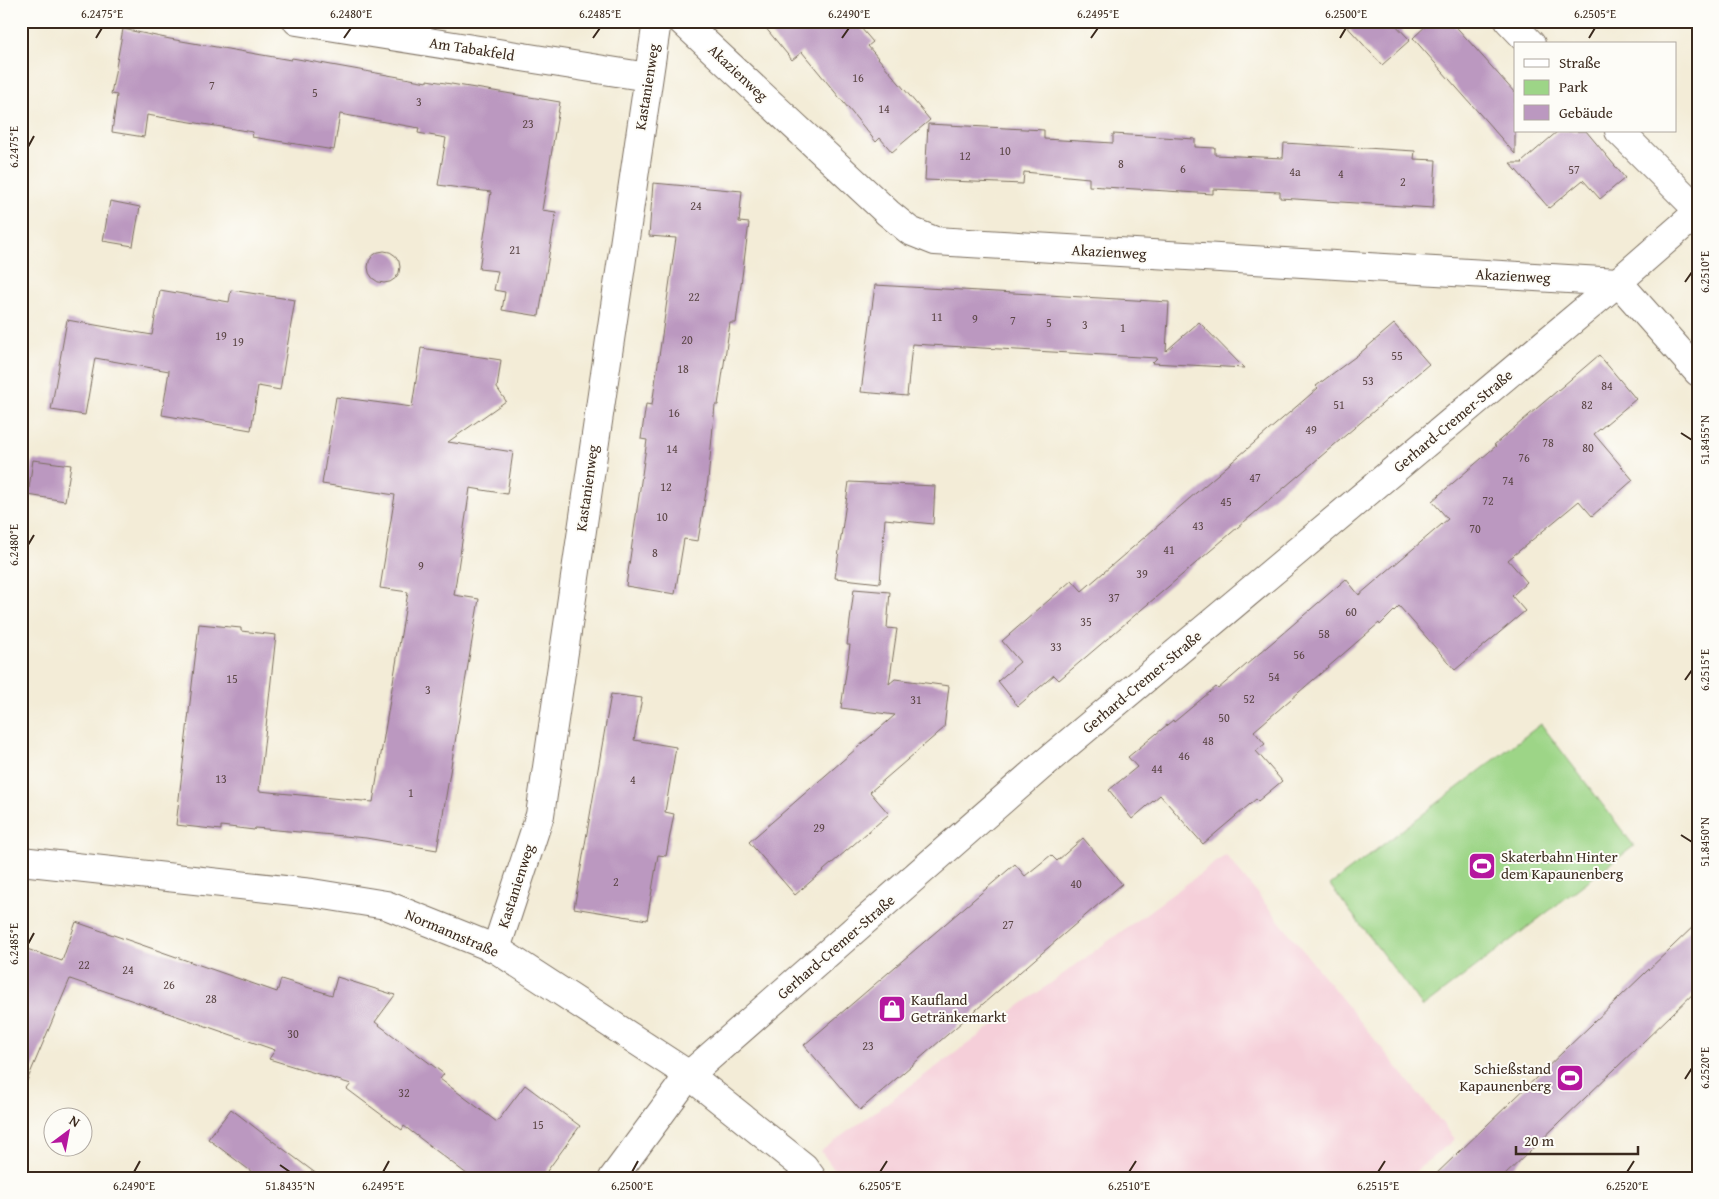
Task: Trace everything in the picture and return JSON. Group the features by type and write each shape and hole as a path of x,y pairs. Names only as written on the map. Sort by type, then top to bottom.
{"street":[{"name":"Am Tabakfeld","path":"296,21 648,77"},
{"name":"Kastanienweg","path":"496,949 540,814 656,21"},
{"name":"Akazienweg","path":"682,21 888,213 910,232 935,241 1618,282"},
{"path":"1509,21 1529,42"},
{"path":"1620,132 1698,211"},
{"name":"Gerhard-Cremer-Straße","path":"613,1178 689,1075 1040,768 1618,282 1698,211"},
{"path":"1618,282 1698,372"},
{"name":"Normannstraße","path":"21,861 312,893 386,905 496,949 689,1075 804,1167 812,1178"}],"shaded area":[{"path":"1226,855 1455,1139 1407,1178 840,1178 821,1151"}],"green space":[{"name":"Skaterbahn Hinter dem Kapaunenberg","path":"1541,724 1634,846 1423,1007 1330,885"}],"building":[{"path":"760,21 855,21 873,42 868,46 930,120 892,152 880,138 876,142 802,52 792,60"},
{"path":"1342,21 1392,21 1410,40 1382,65"},
{"path":"1431,21 1451,21 1514,92 1515,154 1413,38"},
{"path":"123,29 291,60 292,58 427,82 427,80 560,102 542,210 556,212 539,316 502,310 505,292 494,290 498,271 479,269 491,192 438,185 446,138 418,133 419,128 340,114 334,150 252,137 253,132 147,115 144,137 112,132 117,95 111,94"},
{"path":"928,124 1044,130 1044,139 1113,143 1113,134 1195,139 1195,147 1215,148 1215,155 1283,158 1284,143 1415,151 1414,159 1436,160 1433,208 1280,198 1280,192 1213,189 1213,194 1089,186 1089,178 1024,172 1023,184 925,180"},
{"path":"1557,132 1587,132 1625,178 1600,199 1583,180 1549,208 1510,163 1522,162"},
{"path":"653,183 742,191 739,222 749,223 736,323 730,323 718,405 715,405 708,480 698,541 684,539 675,594 626,586 647,440 641,439 646,404 652,405 676,238 649,236"},
{"path":"110,201 140,207 133,246 103,241"},
{"path":"384,251 396,255 400,267 396,279 384,283 372,279 368,267 372,255"},
{"path":"875,285 1169,302 1166,351 1199,322 1244,368 1152,363 1157,358 912,344 907,396 861,392"},
{"path":"160,290 229,302 231,290 295,300 280,390 258,386 251,430 162,415 169,371 95,358 85,415 51,410 67,320 152,335"},
{"path":"1394,324 1429,364 1059,680 1054,675 1018,706 998,681 1020,662 1002,641 1072,580 1082,591 1318,388 1316,386 1359,354"},
{"path":"421,348 501,360 497,388 506,401 448,442 513,452 507,494 470,488 454,595 479,599 437,850 366,838 255,828 254,830 221,826 221,830 176,825 199,624 241,628 241,631 276,635 259,791 373,802 408,592 380,588 395,495 322,484 336,397 412,407"},
{"path":"1599,355 1636,399 1594,434 1633,480 1592,516 1579,501 1508,560 1527,582 1512,596 1525,611 1455,670 1399,606 1380,625 1379,623 1254,731 1265,744 1256,751 1282,781 1258,801 1256,799 1203,844 1160,795 1132,819 1109,790 1137,767 1128,757 1216,687 1218,689 1346,579 1359,595 1448,519 1432,501"},
{"path":"33,460 71,465 65,501 28,495"},
{"path":"849,482 935,486 933,524 885,519 880,583 835,578"},
{"path":"854,589 890,592 887,628 897,629 889,684 895,679 949,686 944,728 870,792 889,814 795,895 749,842 895,715 841,708 850,645 847,645"},
{"path":"611,694 642,698 634,740 676,747 665,812 674,814 666,856 658,855 647,920 574,908"},
{"path":"1083,838 1122,884 860,1110 804,1045 1015,864 1025,876 1051,855 1057,861"},
{"path":"76,922 277,992 281,979 332,995 337,977 395,995 375,1022 444,1074 440,1079 497,1122 525,1085 580,1126 542,1178 472,1178 404,1126 402,1130 347,1089 351,1084 269,1059 275,1050 70,979 21,1095 21,947 62,961"},
{"name":"Schießstand Kapaunenberg","path":"1698,922 1698,989 1502,1178 1432,1178"},
{"path":"231,1109 322,1178 260,1178 208,1139"}],"place":[{"name":"Skaterbahn Hinter dem Kapaunenberg","path":"1482,866"},
{"name":"Kaufland Getränkemarkt","path":"892,1009"},
{"name":"Schießstand Kapaunenberg","path":"1570,1078"}]}
